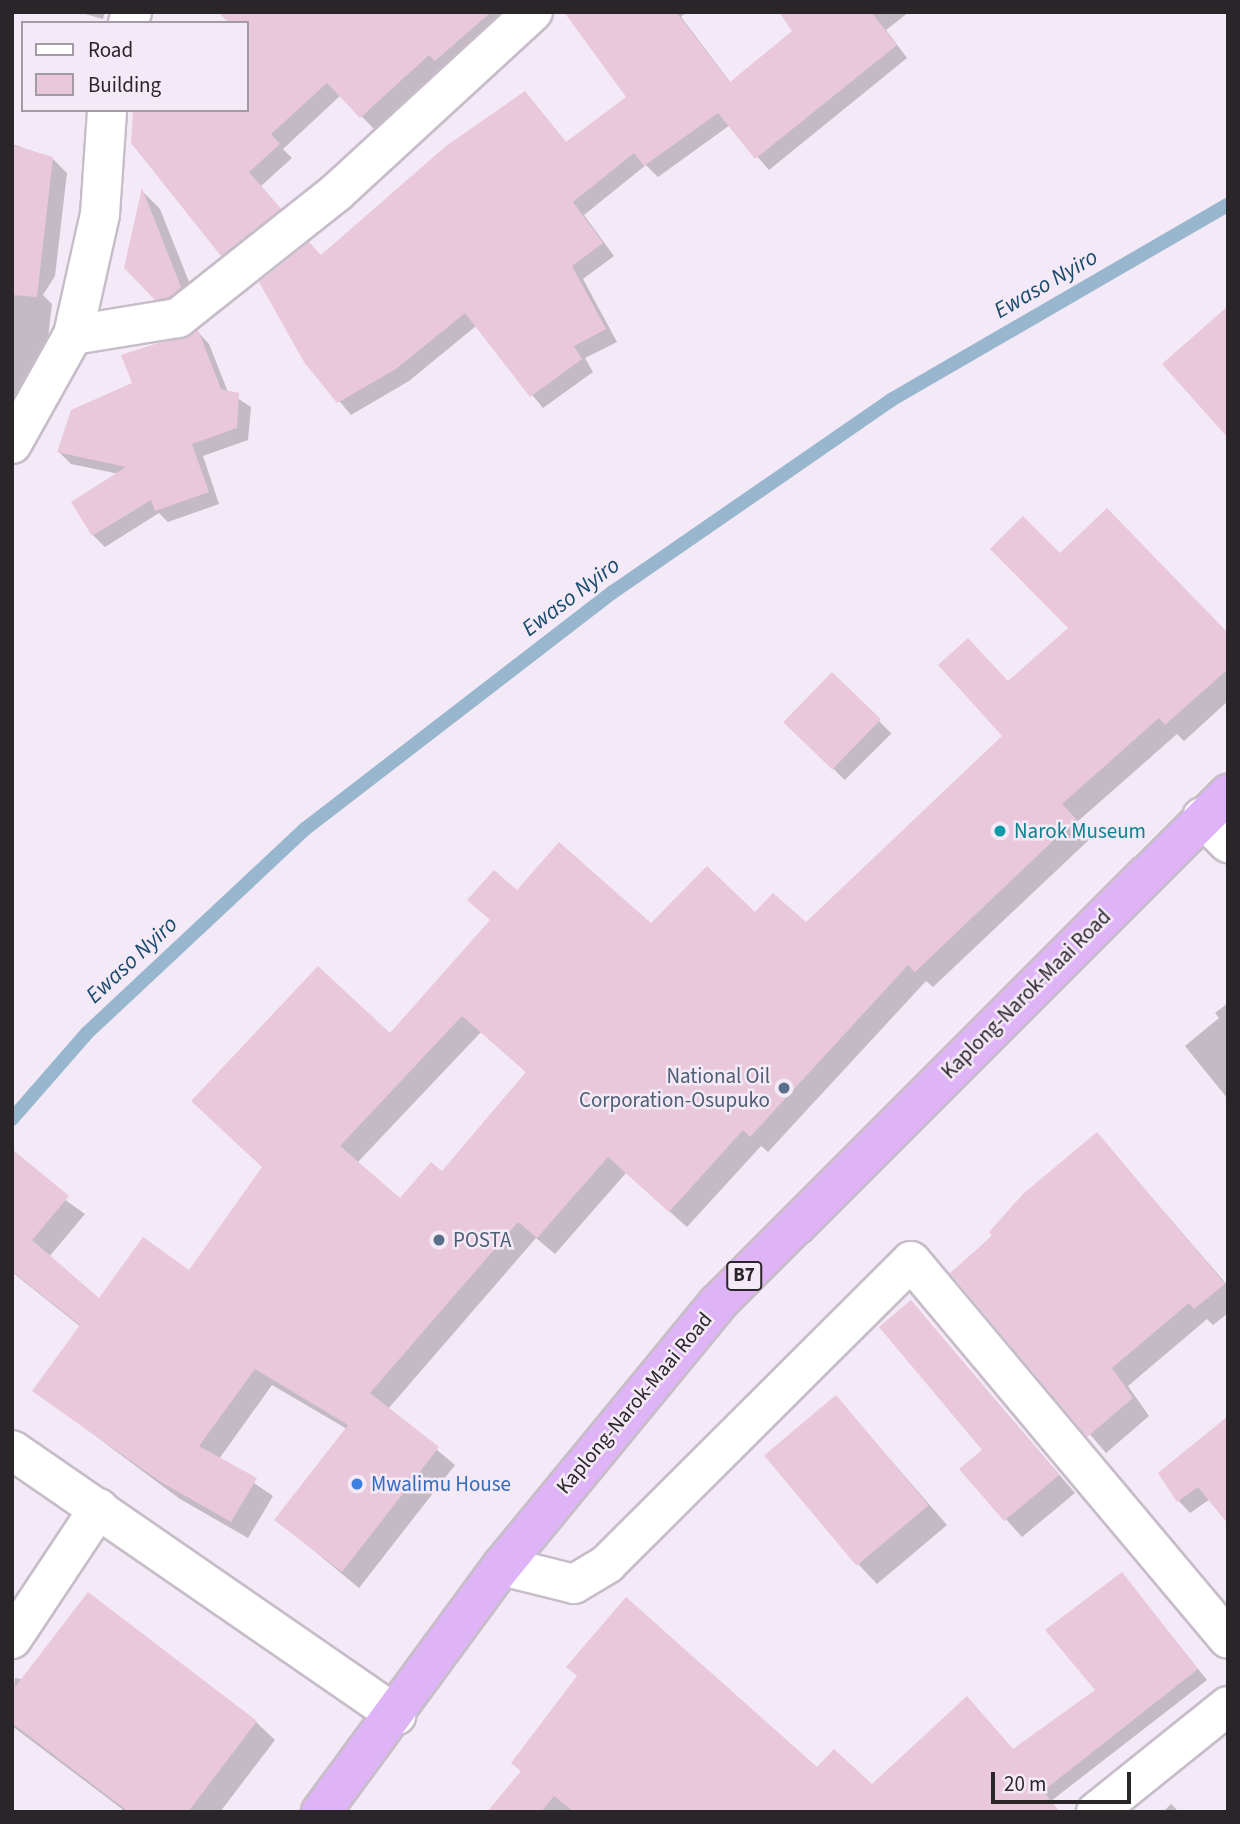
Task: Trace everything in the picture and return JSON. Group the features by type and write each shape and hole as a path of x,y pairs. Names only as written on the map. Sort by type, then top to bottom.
{"highway":[{"name":"Kaplong-Narok-Maai Road","path":"321,1812 396,1715 502,1566 718,1303 1219,818"}],"street":[{"path":"73,335 178,318 337,192 533,12"},
{"path":"12,444 73,335 100,214 107,112"},
{"path":"502,1566 574,1584 607,1564 911,1261 1228,1639"},
{"path":"12,1450 396,1715"},
{"path":"12,1639 99,1508"},
{"path":"1096,1812 1228,1706"}],"building":[{"path":"218,12 491,12 435,61 429,55 360,118 327,83 271,134 280,144 249,172 281,209 221,256 131,143 133,112 248,112 248,21 227,21"},
{"path":"564,12 676,12 730,82 792,31 779,12 871,12 897,45 755,159 718,113 644,166 634,153 573,202 603,243 572,266 606,329 574,346 582,359 530,397 465,313 396,369 337,403 304,362 259,282 309,242 321,255 446,146 525,91 566,142 626,97"},
{"path":"12,145 53,157 37,297 12,295"},
{"path":"142,188 181,287 169,297 155,300 124,268"},
{"path":"1228,306 1228,438 1162,364"},
{"path":"198,330 221,389 239,393 237,428 192,444 209,492 155,511 151,500 92,536 71,502 126,467 57,452 71,410 132,383 121,355"},
{"path":"1107,508 1228,633 1228,669 1165,725 1159,718 1062,804 1076,819 915,972 908,965 750,1137 743,1130 669,1212 608,1157 537,1238 518,1222 370,1393 439,1447 342,1572 274,1520 348,1425 255,1369 199,1446 257,1478 231,1522 161,1482 32,1391 80,1325 12,1271 12,1149 69,1196 32,1240 99,1298 143,1237 189,1270 262,1167 191,1101 318,966 390,1033 490,920 467,900 494,870 517,890 559,842 651,923 707,866 755,912 773,893 806,922 1002,736 938,665 968,638 1008,681 1068,628 990,549 1023,516 1060,553","holes":["462,1016 526,1072 442,1171 431,1162 400,1198 340,1146"]},
{"path":"832,672 881,719 832,770 783,722"},
{"path":"1097,1132 1225,1284 1194,1309 1189,1303 1112,1368 1133,1398 1087,1437 950,1273 992,1236 989,1232 1023,1194"},
{"path":"911,1300 1059,1475 1004,1521 959,1469 982,1450 879,1327"},
{"path":"836,1395 929,1505 857,1566 764,1455"},
{"path":"1228,1416 1228,1524 1198,1487 1177,1502 1158,1473"},
{"path":"1122,1572 1198,1669 1043,1791 1060,1812 574,1812 554,1796 541,1812 487,1812 521,1771 511,1763 577,1676 566,1667 626,1597 817,1767 834,1749 872,1784 967,1696 1013,1749 1095,1690 1045,1630"},
{"path":"88,1592 257,1721 188,1812 129,1812 12,1723 12,1691"}],"waterway":[{"name":"Ewaso Nyiro","path":"12,1119 87,1033 305,829 613,592 891,400 1228,205"}],"place":[{"name":"Narok Museum","path":"1000,831"},
{"name":"National Oil Corporation-Osupuko","path":"784,1088"},
{"name":"POSTA","path":"439,1240"},
{"name":"Mwalimu House","path":"357,1484"}]}
